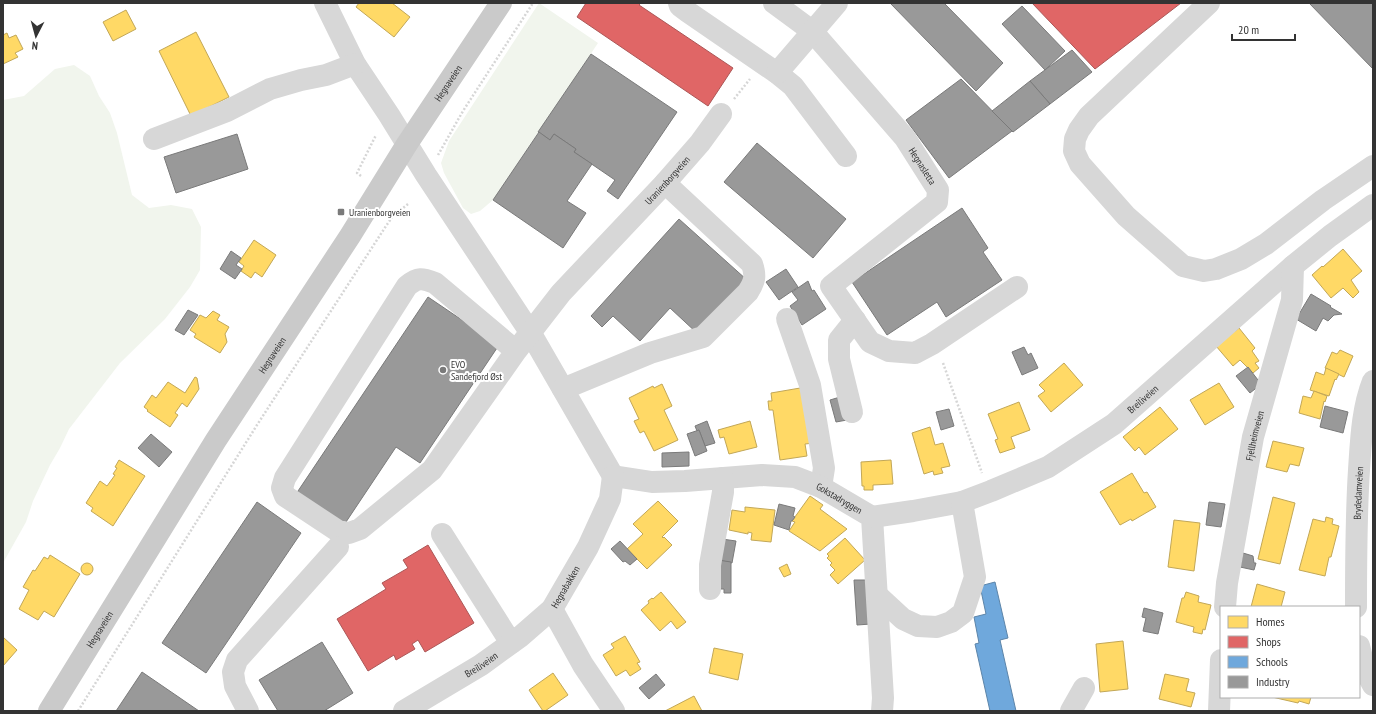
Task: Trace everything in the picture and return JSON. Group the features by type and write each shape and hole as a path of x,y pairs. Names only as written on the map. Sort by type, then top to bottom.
{"main road":[{"name":"Hegnaveien","path":"49,711 216,440 350,236 407,144 501,3"}],"street":[{"path":"325,3 355,64 426,175 530,332 614,476"},
{"path":"679,3 680,6 688,12 770,68 793,86 846,156"},
{"name":"Hegnasletta","path":"774,3 812,32 905,138 938,190 937,202 831,286 855,320"},
{"path":"770,68 812,32 838,3"},
{"path":"1209,3 1089,116 1079,130 1075,139 1074,151 1080,164 1126,216 1183,266 1204,270 1216,269 1241,259 1266,244 1322,200 1373,166"},
{"path":"154,139 227,111 270,89 301,80 326,75 355,64"},
{"name":"Uranienborgveien","path":"516,351 435,283 423,278 413,281 407,286 285,478 282,488 285,496 338,531 349,533 360,529 432,470 516,351 561,293 665,184 700,143 721,114"},
{"path":"563,389 650,353 703,337 748,292 754,283 755,274 752,264 665,184"},
{"name":"Breiliveien","path":"872,516 913,511 962,502 1048,467 1114,424 1293,266 1330,236 1373,205"},
{"name":"Fjellheimveien","path":"1225,606 1226,582 1253,438 1292,300 1293,266"},
{"path":"852,412 839,359 839,340 855,320 870,342 889,351 915,353 932,344 1017,287"},
{"path":"787,319 810,385 824,468 821,487"},
{"name":"Brydedamveien","path":"1356,606 1356,521 1361,436 1367,398 1373,381"},
{"name":"Gokstadryggen","path":"614,476 652,482 685,482 762,475 795,477 821,487 872,516 883,698 882,711"},
{"name":"Hegnabakken","path":"614,476 610,499 588,547 552,609 583,665 614,711"},
{"path":"710,589 710,565 723,492 723,478"},
{"path":"877,595 903,618 918,626 937,627 951,622 963,613 975,577 962,502"},
{"path":"442,534 511,643"},
{"path":"248,711 235,686 233,672 237,660 338,547"},
{"name":"Breiliveien","path":"404,711 480,665 511,643 552,609"},
{"path":"1360,650 1365,670 1373,685"},
{"path":"1219,711 1220,686"},
{"path":"1071,711 1084,688"}],"path":[{"path":"437,158 463,111 533,3"},
{"path":"721,114 770,68"},
{"path":"361,176 357,174 378,132"},
{"path":"78,711 256,424 386,226 393,216 408,204"},
{"path":"932,344 942,361 982,472 991,491"}],"shaded area":[{"path":"539,3 598,43 493,200 480,211 471,214 463,208 444,173 441,163 449,141"},
{"path":"74,65 90,76 99,96 110,113 117,133 132,195 149,208 171,205 192,209 201,227 200,270 190,287 165,319 120,363 69,429 33,501 26,522 3,563 3,100 24,96 55,69"}],"building: Homes":[{"path":"359,3 392,3 410,17 394,37 356,7"},
{"path":"126,10 136,29 113,41 103,22"},
{"path":"196,32 229,97 191,116 159,51"},
{"path":"7,33 9,38 16,35 23,49 15,53 18,57 3,64 3,35"},
{"path":"254,240 276,255 262,277 255,272 251,278 241,271 244,266 239,262"},
{"path":"1343,249 1362,271 1351,280 1359,292 1353,298 1343,288 1331,298 1312,275"},
{"path":"213,311 220,315 217,320 229,327 225,334 227,342 220,353 194,337 196,334 190,330 200,315 206,318"},
{"path":"1239,328 1255,348 1252,351 1259,361 1255,363 1259,368 1253,373 1240,360 1233,366 1216,346"},
{"path":"1340,350 1353,356 1344,377 1325,368 1332,352 1337,354"},
{"path":"1064,363 1083,385 1051,412 1038,396 1045,391 1039,385"},
{"path":"1326,368 1339,374 1336,380 1335,379 1329,396 1310,390 1316,372 1324,375"},
{"path":"195,377 197,378 199,389 187,407 182,403 175,413 178,415 170,427 147,411 148,410 144,407 152,395 156,398 168,382 185,393"},
{"path":"1219,383 1234,407 1205,425 1190,400"},
{"path":"662,384 672,406 664,410 678,440 654,451 644,431 640,433 634,421 639,419 629,398 653,386 654,388"},
{"path":"806,387 814,443 805,444 807,456 780,460 773,410 769,410 768,401 772,401 771,393"},
{"path":"1314,391 1327,396 1325,402 1324,401 1320,419 1299,413 1303,396 1311,398"},
{"path":"1019,402 1030,430 1011,437 1015,448 1000,453 995,440 998,439 988,414"},
{"path":"1160,407 1178,429 1145,455 1139,447 1135,451 1123,437"},
{"path":"750,421 757,447 729,454 724,437 720,438 718,430"},
{"path":"930,427 935,445 943,443 950,466 941,468 943,473 934,475 933,471 924,474 912,433"},
{"path":"1273,441 1304,448 1299,466 1290,464 1287,472 1266,467"},
{"path":"119,460 145,476 113,526 91,511 93,508 86,503 100,481 107,486 115,475 113,474 117,468 115,467"},
{"path":"891,460 893,484 873,485 873,490 864,490 864,486 862,486 861,462"},
{"path":"1132,473 1144,493 1147,492 1156,507 1132,521 1131,519 1120,525 1100,492"},
{"path":"810,496 823,505 820,509 847,529 820,551 789,531 795,522 792,521"},
{"path":"1273,497 1295,503 1280,564 1258,559"},
{"path":"658,501 678,521 662,537 664,537 672,545 647,569 627,549 643,534 633,524"},
{"path":"745,507 775,510 771,542 751,540 752,533 748,532 748,534 729,530 732,510 745,512"},
{"path":"1326,517 1333,519 1332,524 1339,526 1331,557 1329,557 1325,576 1299,570 1313,519 1325,522"},
{"path":"1174,520 1200,523 1194,571 1168,567"},
{"path":"845,538 865,560 838,584 830,575 835,570 830,565 832,563 827,558 829,556 827,554"},
{"path":"50,555 80,574 54,617 44,611 38,620 19,609 29,590 23,587 33,570 35,571 44,557 48,559"},
{"path":"85,563 89,563 93,569 89,575 85,575 81,571 81,567"},
{"path":"787,564 791,574 784,577 779,568"},
{"path":"1257,584 1285,592 1281,606 1251,606"},
{"path":"661,592 686,622 677,629 671,621 660,631 641,610 649,603 648,601 652,598 653,599"},
{"path":"1186,592 1199,596 1198,602 1211,605 1205,630 1203,629 1202,634 1193,632 1194,627 1176,622 1182,598 1184,598"},
{"path":"625,636 640,662 637,663 641,669 630,676 626,670 616,676 603,655 614,648 611,644"},
{"path":"3,637 17,650 3,666"},
{"path":"1123,641 1128,689 1100,692 1096,644"},
{"path":"714,648 743,654 738,680 709,673"},
{"path":"553,673 568,695 543,711 529,690"},
{"path":"1165,674 1189,679 1186,691 1195,693 1191,707 1159,699"},
{"path":"694,696 702,711 665,711"},
{"path":"1276,698 1311,698 1309,704 1299,701 1298,703"}],"building: Shops":[{"path":"586,3 641,3 639,5 733,68 708,106 577,17"},
{"path":"1032,3 1181,3 1095,69"},
{"path":"428,545 474,623 425,652 418,640 412,644 415,649 396,660 394,655 368,671 337,619 386,589 382,583 408,568 403,560"}],"building: Schools":[{"path":"995,582 1008,638 1000,640 1016,711 990,711 975,644 979,643 974,617 986,614 980,586"}],"building: Industry":[{"path":"890,3 944,3 1003,63 976,91"},
{"path":"1309,3 1373,3 1373,69"},
{"path":"1022,6 1065,51 1045,70 1002,24"},
{"path":"1072,50 1092,72 1050,104 1030,81"},
{"path":"591,54 677,112 618,199 607,191 615,180 574,152 576,149 554,134 550,140 538,132"},
{"path":"961,79 1012,131 949,178 906,120"},
{"path":"1030,81 1050,104 1013,132 992,111"},
{"path":"539,132 550,140 554,134 576,149 574,152 592,164 567,201 586,213 563,248 493,200"},
{"path":"237,134 248,169 176,193 164,157"},
{"path":"757,143 846,219 813,258 724,182"},
{"path":"962,208 988,248 983,252 1002,280 946,317 937,302 887,335 852,282"},
{"path":"679,219 747,280 698,334 670,308 640,341 613,316 602,327 591,316"},
{"path":"231,251 241,258 236,265 242,269 235,279 220,269"},
{"path":"786,269 798,287 779,300 766,282"},
{"path":"808,281 812,291 814,290 826,309 802,325 790,306 798,300 792,292"},
{"path":"1311,294 1342,314 1334,315 1328,321 1323,318 1316,331 1296,319"},
{"path":"428,297 499,345 420,463 396,447 344,525 296,494"},
{"path":"188,310 198,315 184,335 175,330"},
{"path":"1024,347 1028,355 1031,353 1038,368 1022,375 1012,352"},
{"path":"1248,367 1258,380 1265,381 1250,393 1236,376"},
{"path":"840,397 847,420 836,422 830,400"},
{"path":"1325,406 1348,412 1343,433 1320,427"},
{"path":"949,409 954,426 941,430 936,412"},
{"path":"707,421 715,443 705,446 699,430 697,431 695,426"},
{"path":"699,430 707,451 695,456 687,434"},
{"path":"151,434 172,452 159,467 138,448"},
{"path":"689,452 689,466 662,467 662,453"},
{"path":"257,502 301,533 206,673 162,643"},
{"path":"1209,502 1225,504 1221,527 1206,525"},
{"path":"779,504 795,508 793,516 795,517 791,521 789,530 774,525"},
{"path":"722,539 736,541 732,563 718,560"},
{"path":"620,541 637,559 630,565 625,561 623,562 611,549"},
{"path":"1243,553 1253,556 1254,563 1256,563 1254,570 1240,567"},
{"path":"718,560 731,562 731,593 724,593 724,589 720,589"},
{"path":"854,580 868,580 871,624 857,625"},
{"path":"1144,608 1163,613 1158,634 1143,631 1146,618 1142,617"},
{"path":"322,642 353,693 324,711 278,711 259,680"},
{"path":"142,672 199,711 116,711"},
{"path":"656,674 665,685 649,699 639,688"}],"place":[{"name":"Uranienborgveien","path":"341,212"},
{"name":"EVO Sandefjord Øst","path":"443,370"}]}
